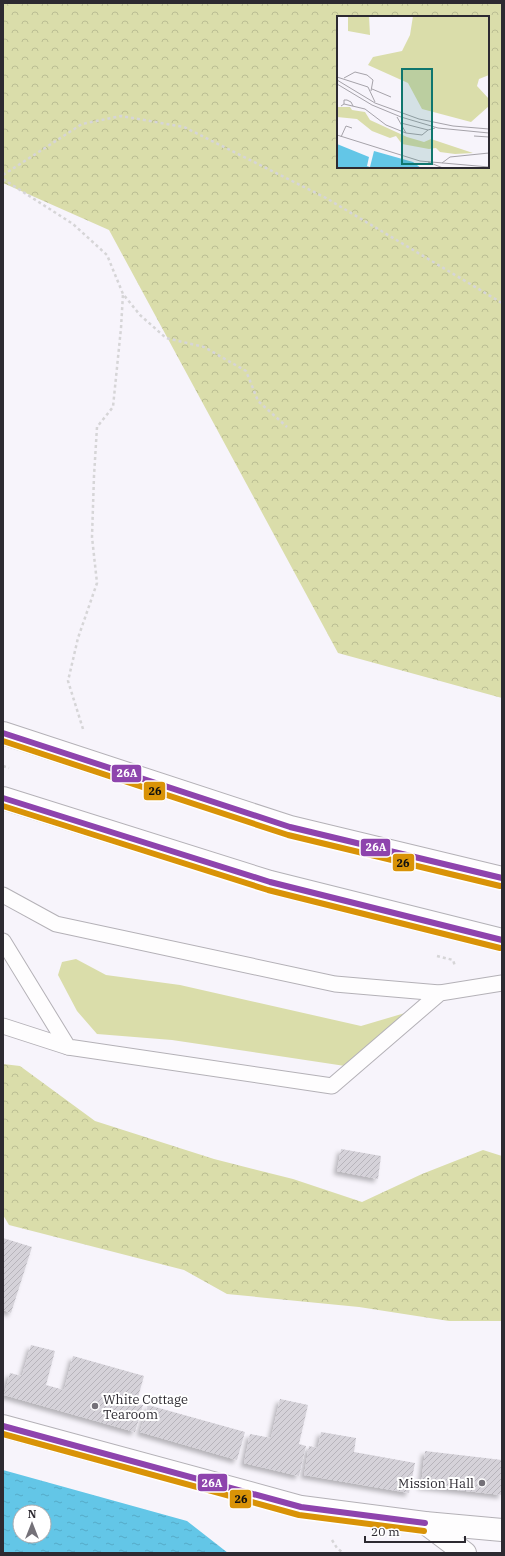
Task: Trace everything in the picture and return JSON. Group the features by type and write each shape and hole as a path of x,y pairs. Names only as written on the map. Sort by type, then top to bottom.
{"main road":[{"path":"3,733 290,827 502,878"},
{"path":"3,798 270,882 502,940"},
{"path":"3,1426 301,1507 425,1523 502,1530"},
{"path":"425,1523 465,1553"}],"lane":[{"path":"3,895 56,924 335,984 440,993 502,983"},
{"path":"3,941 68,1047"},
{"path":"3,1026 68,1047 332,1086 440,993"}],"path":[{"path":"3,175 82,124 121,116 184,127 326,198 502,303"},
{"path":"3,179 73,224 107,255 123,294 140,315 166,338 204,347 246,371 258,401 287,427"},
{"path":"84,734 81,718 68,681 78,638 97,583 92,536 97,427 113,407 123,294"}],"green space":[{"path":"3,3 502,3 502,698 338,653 109,230 3,183"},
{"path":"76,959 106,975 180,985 361,1026 405,1013 345,1066 172,1040 97,1034 77,1011 58,975 62,962"},
{"path":"3,1064 20,1066 95,1121 214,1159 293,1179 362,1202 422,1174 483,1150 502,1156 502,1321 449,1321 359,1307 227,1294 184,1270 9,1225 3,1215"}],"water":[{"path":"3,1470 187,1521 228,1553 3,1553"}],"building":[{"path":"341,1149 381,1156 378,1179 337,1171"},
{"path":"3,1238 32,1247 11,1313 3,1310"},
{"path":"31,1345 55,1351 46,1385 64,1390 73,1356 144,1376 136,1404 143,1405 135,1432 4,1395 10,1373 22,1376"},
{"path":"280,1399 308,1405 299,1444 306,1446 299,1476 244,1463 250,1434 271,1438"},
{"path":"148,1405 245,1432 237,1460 140,1432"},
{"path":"321,1432 356,1438 354,1452 415,1463 409,1493 304,1475 309,1446 318,1448"},
{"path":"425,1451 502,1460 502,1495 421,1486"}],"transit line":[{"name":"26A","path":"3,733 290,827 502,878"},
{"name":"26","path":"3,741 288,835 500,886"},
{"name":"26A","path":"3,798 270,882 502,940"},
{"name":"26","path":"3,806 268,890 500,948"},
{"name":"26A","path":"3,1426 301,1507 425,1523"},
{"name":"26","path":"3,1434 299,1515 424,1531"}],"place":[{"name":"White Cottage Tearoom","path":"95,1406"},
{"name":"Mission Hall","path":"482,1483"}]}
